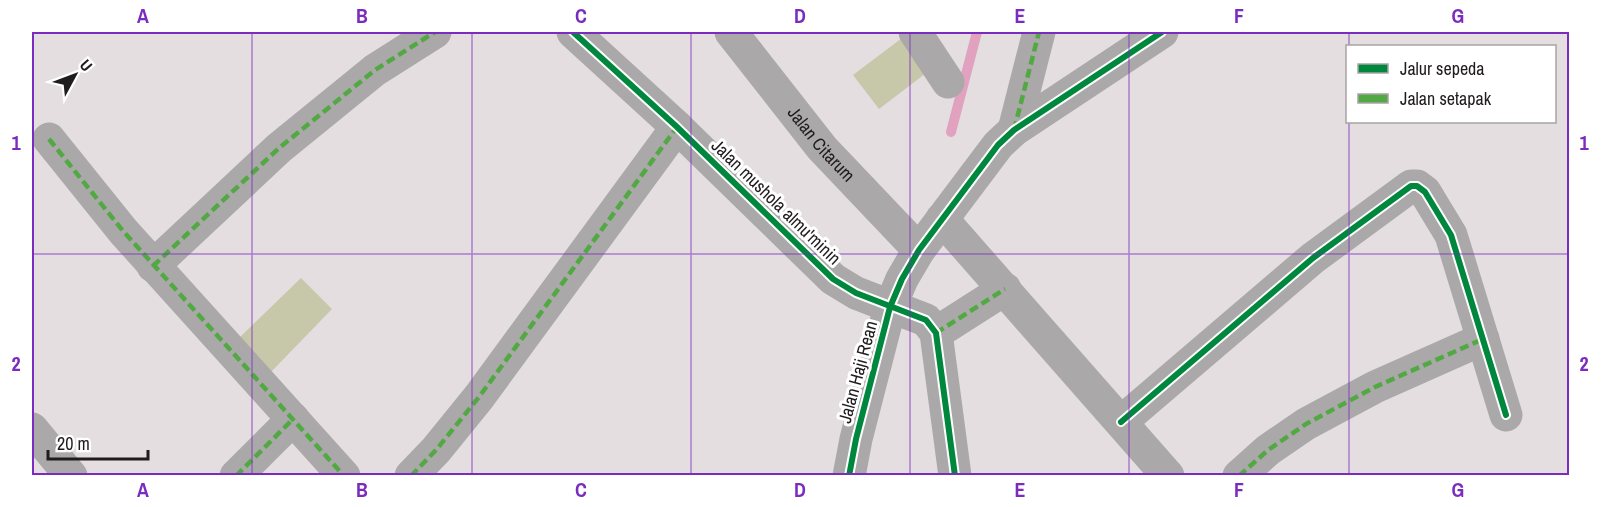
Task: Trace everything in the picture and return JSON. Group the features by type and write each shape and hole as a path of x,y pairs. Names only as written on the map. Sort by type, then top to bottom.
{"street":[{"path":"153,266 279,148 375,70 435,32"},
{"name":"Jalan mushola almu'minin","path":"573,32 677,127 833,279 856,293 926,320 936,333"},
{"name":"Jalan Citarum","path":"732,32 822,148 919,250"},
{"path":"915,32 948,82"},
{"path":"1014,130 1039,32"},
{"name":"Jalan Haji Rean","path":"849,476 856,439 890,307 902,279 919,250 998,145 1014,130 1162,32"},
{"path":"411,476 436,450 479,397 677,127"},
{"path":"49,139 153,266 344,476"},
{"path":"1121,422 1313,258 1411,186 1417,186 1425,192 1451,235 1506,415"},
{"path":"942,219 1168,476"},
{"path":"955,476 936,333 1005,289"},
{"path":"1239,476 1268,450 1306,424 1375,387 1483,339"},
{"path":"236,476 292,419"},
{"path":"32,429 71,476"}],"green space":[{"path":"906,35 930,70 879,109 853,75"},
{"path":"301,278 332,309 271,372 239,338"}],"waterway":[{"path":"951,132 977,32"}],"marked path":[{"path":"153,266 279,148 375,70 435,32"},
{"path":"1014,130 1039,32"},
{"path":"411,476 436,450 479,397 677,127"},
{"path":"49,139 123,231 344,476"},
{"path":"936,333 1005,289"},
{"path":"1239,476 1268,450 1306,424 1375,387 1483,339"},
{"path":"236,476 293,419"}],"cycle path":[{"path":"573,32 677,127 833,279 856,293 926,320 936,333 955,476"},
{"path":"849,476 856,439 890,307 902,279 919,250 998,145 1014,130 1162,32"},
{"path":"1121,422 1313,258 1411,186 1417,186 1425,192 1451,235 1506,415"}]}
